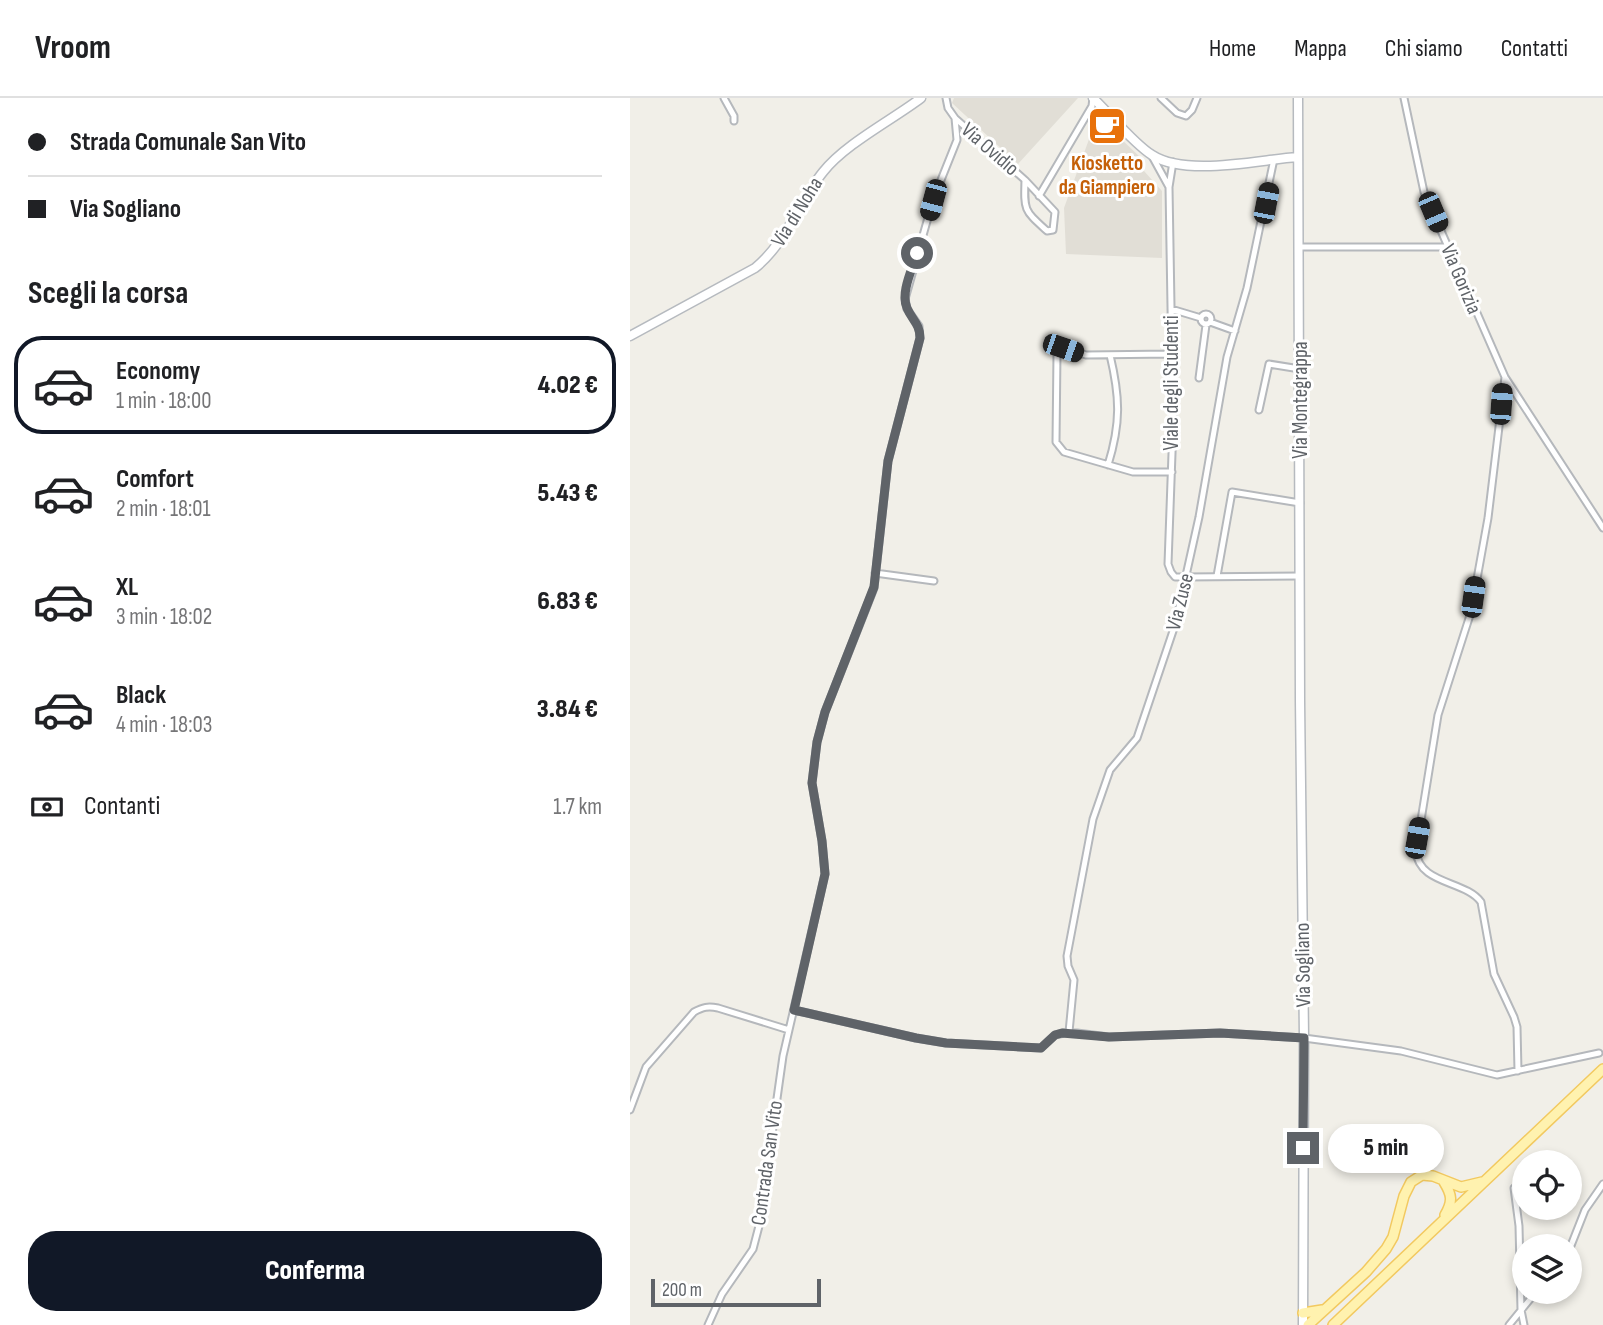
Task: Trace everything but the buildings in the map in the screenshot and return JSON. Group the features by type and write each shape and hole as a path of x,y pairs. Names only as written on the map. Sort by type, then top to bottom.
{"main road":[{"name":"Via di Noha","path":"630,336 755,268 769,257 821,174 833,161 921,98"},
{"path":"1093,98 1150,154 1173,162 1219,167 1297,157"},
{"name":"Via Montegrappa","path":"1298,98 1300,701"},
{"name":"Via Sogliano","path":"1300,701 1305,1325"},
{"path":"1333,1325 1603,1069"},
{"path":"1305,1325 1366,1272 1386,1249 1393,1237 1404,1196 1411,1182 1422,1175 1433,1175 1444,1182 1461,1187 1486,1181"},
{"path":"1440,1225 1451,1205 1452,1195 1444,1182"},
{"path":"1303,1313 1322,1310"}],"street":[{"path":"724,98 734,121"},
{"path":"946,98 948,108 955,118"},
{"path":"1039,196 1092,106 1093,98"},
{"path":"1161,98 1177,113 1186,116 1197,98"},
{"name":"Via Gorizia","path":"1404,98 1424,192 1505,377 1603,528"},
{"name":"Via Ovidio","path":"955,118 1025,180 1055,212 1053,230 1047,231 1027,212 1024,203 1025,180"},
{"name":"Contrada San Vito","path":"708,1325 722,1294 753,1249 759,1226 779,1076 825,874 812,783 817,742 825,712 872,597 888,461 920,338 919,326 906,305 907,288 933,200 955,147 955,118"},
{"path":"1150,154 1169,187"},
{"name":"Via Zuse","path":"1069,1032 1074,980 1067,956 1093,819 1110,770 1137,738 1167,650 1199,517 1220,390 1256,249 1274,159"},
{"name":"Viale degli Studenti","path":"1173,162 1169,187 1172,471 1168,564 1175,577 1186,577"},
{"path":"1299,247 1448,247"},
{"path":"1171,309 1201,318 1203,324 1235,331"},
{"path":"1199,378 1208,323"},
{"path":"1172,354 1086,355 1059,349 1056,442 1064,452 1133,472 1172,471"},
{"path":"1108,465 1117,435 1118,389 1110,355"},
{"path":"1259,410 1269,364 1300,369"},
{"path":"1505,377 1488,518 1471,612 1438,715 1416,851 1421,867 1451,886 1475,893 1481,902 1494,974 1517,1027 1518,1072"},
{"path":"1217,576 1233,492 1300,503"},
{"path":"875,573 934,581"},
{"path":"1186,577 1300,576"},
{"path":"630,1110 646,1067 701,1007 718,1008 789,1030"},
{"path":"794,1010 946,1043 1041,1048 1055,1035 1069,1032 1109,1037 1220,1033 1304,1038 1401,1051 1497,1075 1599,1053"},
{"path":"1576,1234 1585,1210 1603,1184"},
{"path":"1594,1196 1601,1200"},
{"path":"1518,1220 1521,1310 1524,1325"},
{"path":"1508,1325 1526,1304"}],"shaded area":[{"path":"954,98 1078,98 1018,164 952,103"},
{"path":"1096,120 1140,157 1144,171 1162,191 1162,258 1066,254 1064,208"}],"place":[{"name":"Kiosketto da Giampiero","path":"1107,126"}],"route":[{"path":"917,253 905,299 919,326 920,338 888,461 872,597 825,712 817,742 812,783 825,874 794,1010 916,1038 982,1046 1041,1048 1055,1035 1069,1032 1109,1037 1220,1033 1304,1038 1303,1148"}]}
